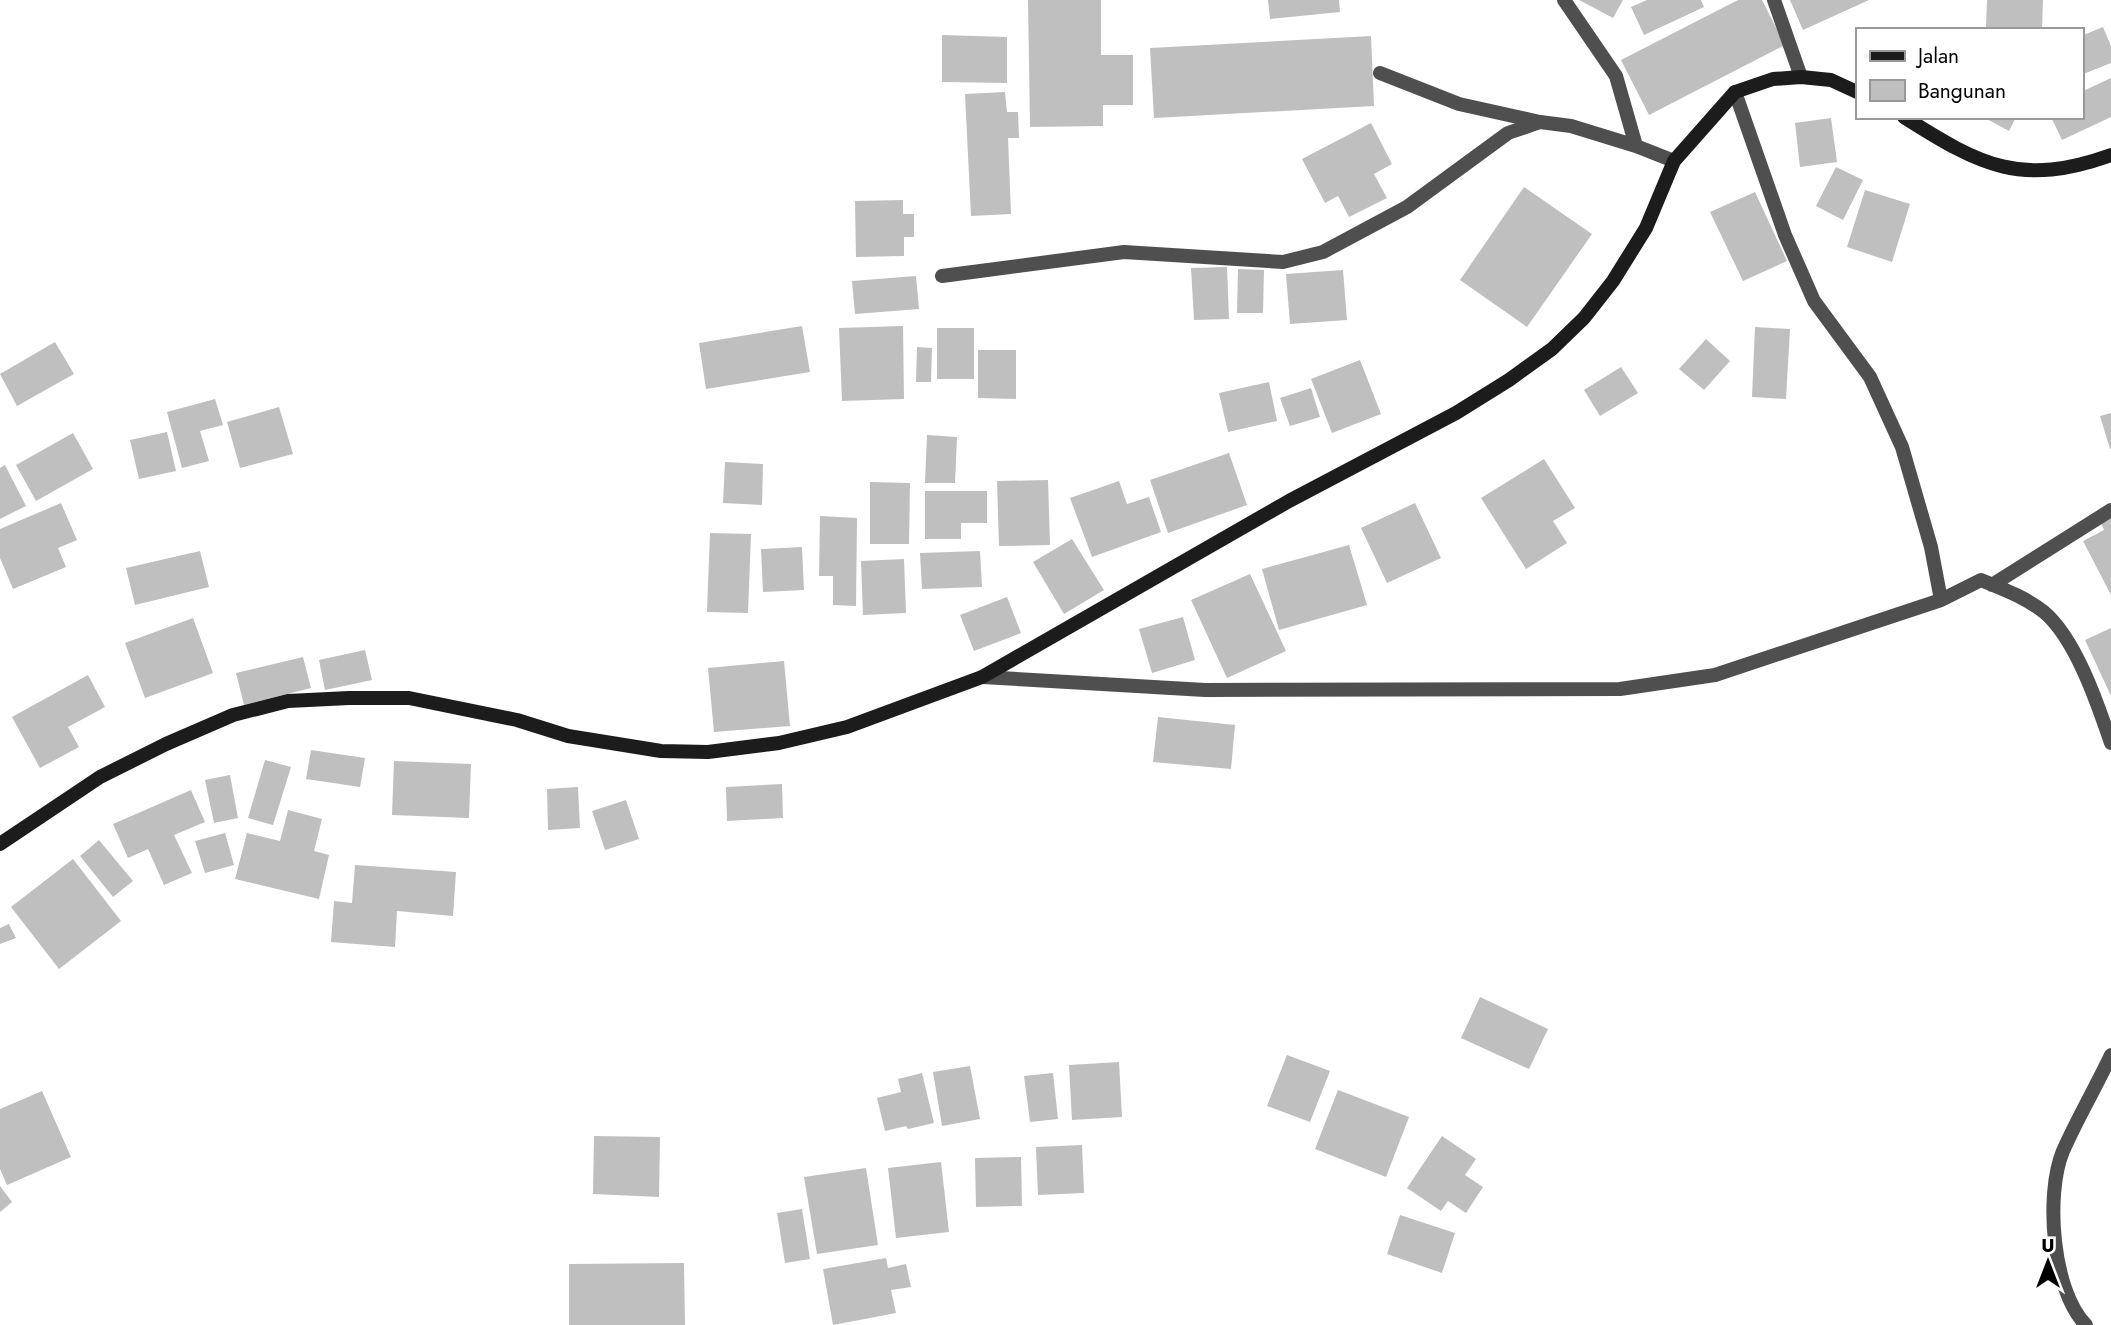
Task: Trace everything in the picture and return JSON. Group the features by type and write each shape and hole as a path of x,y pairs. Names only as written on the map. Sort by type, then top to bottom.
{"main road":[{"path":"0,844 100,777 233,715 288,701 409,698 517,720 568,736 661,751 708,752 779,743 847,727 982,677 1289,501 1456,413 1552,349 1584,318 1613,281 1646,229 1674,161 1735,92 1773,79 1801,77 1831,80 1856,92"},
{"path":"1907,119 1952,148 2017,171 2042,172 2111,155"}],"street":[{"path":"1564,0 1616,76 1636,146"},
{"path":"1774,0 1801,77"},
{"path":"1380,73 1459,104 1571,126 1674,161"},
{"path":"1735,92 1784,235 1814,301 1870,377 1902,447 1931,547 1941,600"},
{"path":"942,276 1124,251 1283,262 1323,251 1407,207 1508,133 1540,122"},
{"path":"1992,585 2111,510"},
{"path":"982,677 1205,690 1620,689 1716,674 1941,600 1981,580 2024,598 2047,614 2091,683 2111,743"},
{"path":"2086,1325 2065,1293 2057,1263 2054,1183 2063,1152 2111,1055"}],"building":[{"path":"1028,0 1101,0 1101,55 1133,55 1133,105 1103,105 1103,126 1030,127"},
{"path":"1268,0 1339,0 1340,12 1270,19"},
{"path":"1579,0 1623,0 1613,18"},
{"path":"1647,0 1701,0 1704,7 1644,35 1631,7"},
{"path":"1738,0 1762,0 1785,45 1649,115 1621,60"},
{"path":"1790,0 1869,0 1803,30"},
{"path":"1987,0 2043,0 2042,28 1986,27"},
{"path":"2103,27 2111,46 2111,63 2083,74 2083,35"},
{"path":"942,35 1007,37 1007,83 942,82"},
{"path":"1371,36 1374,106 1154,118 1150,48"},
{"path":"2111,78 2111,117 2062,140 2052,119 2083,119 2083,91"},
{"path":"1005,92 1007,112 1018,112 1019,138 1008,138 1011,214 971,216 965,94"},
{"path":"1831,118 1837,162 1800,167 1795,123"},
{"path":"1987,119 2015,119 2009,131"},
{"path":"1371,123 1392,164 1374,174 1387,198 1349,217 1338,196 1325,203 1302,159"},
{"path":"1836,167 1863,180 1843,220 1816,206"},
{"path":"1524,187 1592,234 1527,327 1460,280"},
{"path":"1865,190 1910,204 1892,262 1847,247"},
{"path":"1755,192 1787,261 1743,281 1710,212"},
{"path":"903,200 903,214 914,214 914,237 904,237 904,256 856,257 855,201"},
{"path":"1227,267 1229,319 1194,320 1191,268"},
{"path":"1238,269 1264,270 1263,313 1237,313"},
{"path":"1343,270 1347,320 1290,324 1286,274"},
{"path":"916,276 919,309 855,314 852,281"},
{"path":"802,326 810,372 706,389 699,343"},
{"path":"903,326 904,399 842,401 839,328"},
{"path":"1755,327 1790,329 1786,399 1752,397"},
{"path":"937,328 974,328 974,379 937,379"},
{"path":"1706,339 1730,361 1704,390 1679,369"},
{"path":"55,342 74,374 17,406 0,374"},
{"path":"917,347 932,348 931,382 916,382"},
{"path":"978,350 1016,350 1016,399 978,398"},
{"path":"1360,360 1381,414 1332,433 1311,379"},
{"path":"1621,367 1638,393 1600,416 1584,390"},
{"path":"1269,382 1277,421 1228,432 1219,393"},
{"path":"1311,388 1320,417 1290,426 1280,398"},
{"path":"215,399 223,425 200,431 209,461 182,468 167,412"},
{"path":"279,407 293,454 240,468 227,422"},
{"path":"2111,413 2111,449 2110,449 2100,416"},
{"path":"167,432 176,471 139,479 130,440"},
{"path":"73,433 93,469 36,501 16,465"},
{"path":"927,435 957,437 955,483 925,483"},
{"path":"1229,453 1247,505 1168,533 1150,480"},
{"path":"1544,459 1575,508 1553,521 1567,543 1526,569 1481,498"},
{"path":"725,462 763,464 762,505 723,503"},
{"path":"5,465 26,506 0,519 0,468"},
{"path":"1048,480 1050,545 999,546 997,481"},
{"path":"1119,481 1127,504 1149,497 1161,532 1092,557 1070,498"},
{"path":"870,482 910,483 909,544 870,544"},
{"path":"925,491 987,491 987,523 961,523 961,539 925,539"},
{"path":"61,503 77,540 58,548 66,567 13,589 0,558 0,529"},
{"path":"1415,503 1441,558 1387,583 1361,528"},
{"path":"2111,515 2111,595 2083,541 2104,530 2100,521"},
{"path":"820,516 857,518 856,606 833,605 833,576 819,576"},
{"path":"710,533 751,534 748,613 707,612"},
{"path":"1072,539 1104,590 1064,614 1033,562"},
{"path":"1349,545 1367,605 1279,630 1262,569"},
{"path":"802,547 804,590 763,592 761,549"},
{"path":"200,551 209,587 135,605 126,568"},
{"path":"980,551 982,587 922,589 920,553"},
{"path":"904,559 906,613 863,615 861,561"},
{"path":"1250,574 1286,651 1227,678 1191,600"},
{"path":"1007,597 1021,633 974,651 960,615"},
{"path":"1183,617 1195,660 1152,673 1139,629"},
{"path":"193,618 213,673 145,698 125,643"},
{"path":"2111,628 2111,696 2085,640"},
{"path":"365,650 372,680 325,690 319,660"},
{"path":"303,657 311,688 244,705 236,673"},
{"path":"784,661 790,726 714,732 708,668"},
{"path":"88,675 105,707 68,727 79,747 40,768 12,717"},
{"path":"1158,717 1235,725 1231,769 1153,762"},
{"path":"311,750 365,758 360,787 306,779"},
{"path":"265,760 291,767 273,825 248,818"},
{"path":"394,761 471,764 469,818 392,815"},
{"path":"230,775 238,818 214,823 205,780"},
{"path":"782,784 783,818 727,821 726,787"},
{"path":"578,787 580,828 548,830 547,789"},
{"path":"191,790 205,822 174,835 192,873 164,885 148,849 128,858 113,824"},
{"path":"626,800 639,839 605,850 592,811"},
{"path":"288,810 322,819 314,851 329,855 319,899 235,879 247,833 280,841"},
{"path":"225,833 234,865 205,873 195,841"},
{"path":"99,840 133,881 113,897 80,856"},
{"path":"73,859 121,921 59,969 11,907"},
{"path":"355,865 456,872 453,916 397,911 395,947 331,942 334,901 352,903"},
{"path":"9,924 16,938 0,944 0,928"},
{"path":"1480,997 1548,1029 1529,1069 1461,1038"},
{"path":"1287,1055 1330,1071 1310,1122 1267,1106"},
{"path":"1119,1062 1122,1117 1072,1120 1069,1065"},
{"path":"970,1066 980,1119 942,1126 933,1072"},
{"path":"922,1073 934,1123 885,1131 877,1098 901,1092 898,1079"},
{"path":"1053,1073 1058,1119 1030,1122 1024,1076"},
{"path":"1338,1090 1409,1117 1386,1177 1315,1149"},
{"path":"42,1091 71,1157 7,1185 0,1169 0,1109"},
{"path":"594,1136 660,1137 659,1197 593,1194"},
{"path":"1442,1136 1476,1159 1465,1175 1483,1187 1466,1213 1448,1201 1441,1211 1407,1188"},
{"path":"1082,1145 1084,1193 1038,1195 1036,1147"},
{"path":"1021,1157 1022,1206 976,1207 975,1158"},
{"path":"941,1162 949,1232 896,1238 888,1168"},
{"path":"866,1168 878,1245 817,1254 804,1177"},
{"path":"0,1186 12,1202 0,1212"},
{"path":"802,1209 810,1259 785,1263 777,1213"},
{"path":"1400,1215 1455,1233 1442,1273 1387,1254"},
{"path":"886,1258 888,1268 906,1264 911,1287 891,1290 896,1313 833,1325 823,1269"},
{"path":"684,1263 685,1325 569,1325 569,1264"}]}
